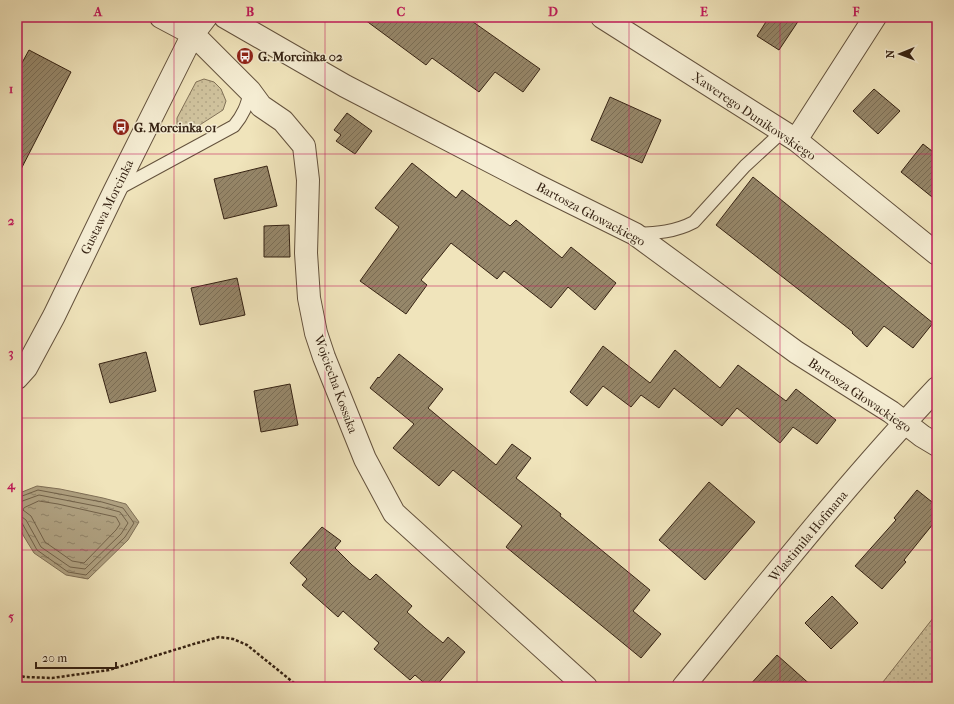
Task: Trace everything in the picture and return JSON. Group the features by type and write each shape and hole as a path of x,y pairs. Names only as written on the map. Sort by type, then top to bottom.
{"street":[{"path":"161,17 193,34 206,17"},
{"name":"Bartosza Głowackiego","path":"225,17 345,86 536,186 635,234 796,352 891,412 922,436 937,445"},
{"name":"Xawerego Dunikowskiego","path":"602,17 789,136 937,254"},
{"path":"789,136 875,17"},
{"name":"Wojciecha Kossaka","path":"193,34 250,91 261,106 283,121 304,146 308,180 306,253 309,298 316,333 324,357 365,459 394,513 586,687"},
{"name":"Gustawa Morcinka","path":"17,378 26,368 54,316 193,34"},
{"name":"Wlastimila Hofmana","path":"683,687 804,539 937,388"}],"lane":[{"path":"115,190 234,126 248,103 250,91"},
{"path":"635,234 669,232 685,227 694,222 745,166 789,136"}],"path":[{"path":"17,675 25,677 52,678 109,670 219,637 233,639 247,644 299,687"}],"shaded area":[{"path":"204,79 214,82 221,89 226,101 223,110 195,128 182,131 177,125 177,118 196,82"},
{"path":"937,613 937,687 879,687"}],"water":[{"path":"37,486 60,489 126,504 139,522 128,540 88,579 66,575 34,553 23,535 17,521 17,494"}],"building":[{"path":"361,17 466,17 540,69 523,92 495,72 479,92 432,58 426,65"},
{"path":"769,17 801,17 779,50 757,36"},
{"path":"29,50 71,72 17,177 17,72"},
{"path":"874,89 900,111 878,134 853,111"},
{"path":"610,97 661,120 642,163 591,140"},
{"path":"347,113 372,131 355,154 336,141 341,135 334,130"},
{"path":"923,144 937,155 937,201 901,172"},
{"path":"412,163 456,198 462,190 510,226 516,220 562,258 571,247 616,283 595,310 568,287 551,308 504,271 497,279 451,243 421,280 427,285 406,314 360,281 399,227 375,208"},
{"path":"267,166 277,206 224,219 214,179"},
{"path":"753,177 933,323 913,348 884,326 867,347 852,333 853,332 716,225"},
{"path":"289,225 290,257 264,257 264,226"},
{"path":"237,278 245,315 200,325 191,288"},
{"path":"603,346 650,383 675,350 720,388 738,365 786,401 796,389 836,420 817,444 793,427 780,443 737,408 722,426 674,388 659,408 641,395 631,407 603,386 587,406 570,392"},
{"path":"146,352 156,391 110,403 99,364"},
{"path":"399,354 443,389 428,408 496,465 512,444 531,458 516,478 561,514 560,516 650,590 633,611 661,634 641,658 506,547 522,526 453,470 439,486 393,448 414,424 370,388"},
{"path":"290,384 298,425 261,432 254,391"},
{"path":"709,482 755,522 705,580 659,540"},
{"path":"917,490 937,506 937,519 904,560 906,562 882,589 855,566 896,520 894,518"},
{"path":"322,527 341,541 335,548 352,565 370,580 376,574 412,606 407,612 425,628 443,643 448,637 465,652 435,687 429,687 415,675 410,680 374,649 379,643 343,611 338,617 302,585 307,579 290,563"},
{"path":"832,596 858,623 831,649 805,623"},
{"path":"777,655 813,687 748,687"}],"place":[{"name":"G. Morcinka 02","path":"245,56"},
{"name":"G. Morcinka 01","path":"121,127"}]}
